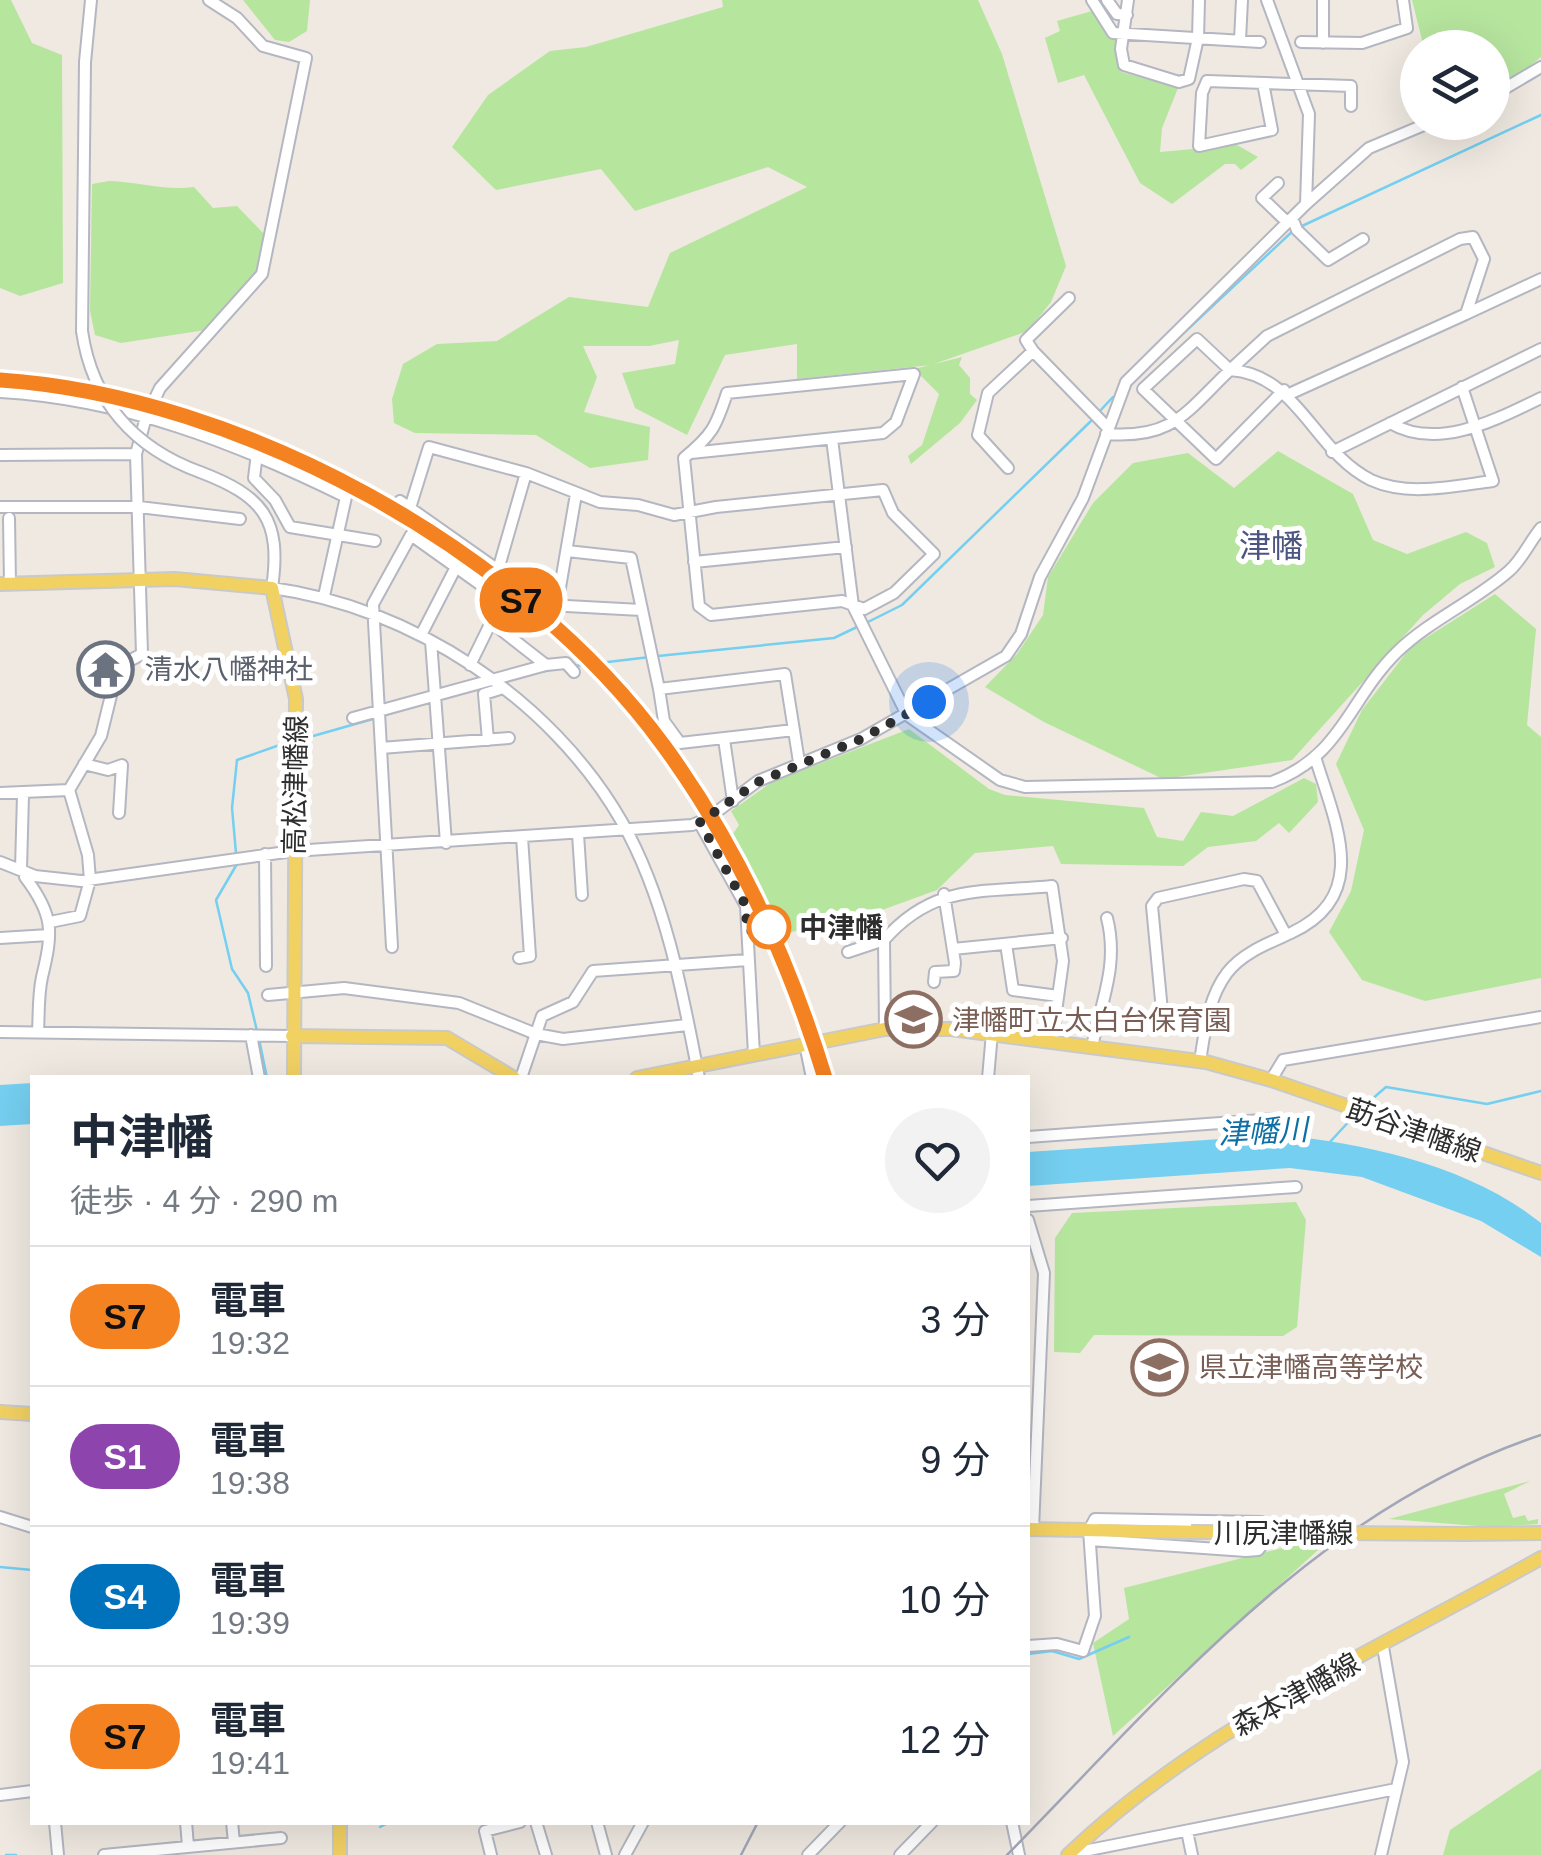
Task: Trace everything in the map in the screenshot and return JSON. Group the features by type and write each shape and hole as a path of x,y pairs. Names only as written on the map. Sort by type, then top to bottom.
{"main road":[{"path":"5,584 139,580 272,588"},
{"name":"高松津幡線","path":"272,588 295,683 294,1075"},
{"name":"莇谷津幡線","path":"663,1075 698,1071 754,1054 886,1029 992,1034 1200,1061 1271,1080 1541,1173"},
{"path":"292,1036 447,1038 509,1075"},
{"path":"0,1412 30,1414"},
{"name":"川尻津幡線","path":"1030,1529 1089,1535 1541,1533"},
{"name":"森本津幡線","path":"1068,1854 1128,1798 1203,1744 1541,1558"},
{"path":"340,1825 340,1855"}],"street":[{"path":"92,0 86,62 82,331 95,382 124,426 152,450 238,488 266,516 275,541 272,588 324,596 426,638 494,684 582,765 626,831 656,904 698,1071"},
{"path":"0,938 50,928 80,916 90,880 88,854 69,790 106,721 118,667 142,654 136,454 146,417 160,388 262,274 306,58 263,46 224,7 209,0"},
{"path":"1092,0 1113,33 1260,42"},
{"path":"1108,0 1117,14 1127,15"},
{"path":"1128,0 1124,66 1179,82 1188,79 1198,38 1199,0"},
{"path":"1240,40 1242,0"},
{"path":"1267,0 1310,128 1306,204"},
{"path":"1323,0 1323,42"},
{"path":"1300,42 1362,44 1406,28 1402,0"},
{"path":"1510,86 1541,68"},
{"path":"1263,83 1272,130 1199,146 1202,93 1208,81 1351,86 1351,106"},
{"path":"0,862 23,870 90,880 294,851 626,831 700,822 758,782 861,739 980,673 1013,645 1040,577 1083,498 1126,382 1293,224 1306,204 1369,148 1400,135"},
{"path":"1278,183 1262,198 1328,260 1363,239"},
{"path":"1069,298 1026,340 1107,431 1153,435 1177,420 1267,336 1460,239 1473,237 1484,259 1466,314"},
{"path":"1462,388 1493,482 1405,488 1374,481 1332,452 1285,393 1252,371 1230,370 1196,339 1143,389 1216,459 1285,393 1541,279"},
{"path":"1332,452 1541,349"},
{"path":"1008,468 978,435 988,393 1033,351"},
{"path":"641,610 548,605 405,505 428,448 526,473 600,502 690,514 840,492 882,490 893,512 934,554 894,593 864,609 842,601 710,615 699,606 694,562 690,514 684,458 713,434 726,392 914,374 896,422 883,433 691,453"},
{"path":"0,392 82,402 206,432 346,497 324,596"},
{"path":"1390,423 1411,435 1478,428 1541,398"},
{"path":"832,439 853,606 907,714 1000,780 1025,787 1272,782 1316,760 1349,720 1376,673 1399,650 1511,570 1541,528"},
{"path":"0,455 136,454"},
{"path":"257,454 254,478 275,500 290,528 375,542"},
{"path":"498,570 526,473"},
{"path":"557,605 576,494"},
{"path":"0,508 139,507 240,519"},
{"path":"5,584 9,518"},
{"path":"392,947 373,604 411,535 502,600 470,665"},
{"path":"694,562 846,546"},
{"path":"566,551 632,558 641,610 655,656 664,721 680,743 794,730"},
{"path":"446,842 435,698 426,638 456,568"},
{"path":"492,622 546,665"},
{"path":"353,718 379,715 494,684 546,665 571,668"},
{"path":"659,689 785,674 799,762"},
{"path":"488,740 484,694 494,684"},
{"path":"381,748 508,738"},
{"path":"724,738 732,801"},
{"path":"1200,1061 1208,1015 1216,990 1229,970 1323,917 1340,872 1342,848 1316,760"},
{"path":"84,764 108,770 122,765 119,812"},
{"path":"0,793 69,790"},
{"path":"23,795 23,870 42,896 50,928 50,960 42,976 38,1032"},
{"path":"700,822 746,906 754,1054"},
{"path":"578,834 582,895"},
{"path":"519,958 530,956 522,836"},
{"path":"265,854 266,966"},
{"path":"1208,1015 1162,1011 1152,906 1158,898 1244,879 1257,882 1286,935"},
{"path":"848,952 884,940 898,924 944,894 1052,886 1062,938 1052,1041"},
{"path":"934,982 935,972 954,971 944,894"},
{"path":"1092,1047 1097,1021 1106,1005 1112,956 1107,918"},
{"path":"953,949 1062,938"},
{"path":"884,940 886,1029"},
{"path":"1006,944 1013,990 1058,996"},
{"path":"522,1075 542,1016 573,1002 593,970 748,960"},
{"path":"268,995 344,988 459,1002 536,1034 563,1039 687,1025"},
{"path":"1271,1080 1283,1060 1541,1017"},
{"path":"0,1032 292,1036"},
{"path":"988,1075 992,1034"},
{"path":"256,1035 260,1075"},
{"path":"806,1044 811,1075"},
{"path":"1030,1137 1275,1119"},
{"path":"1030,1206 1296,1187"},
{"path":"1030,1227 1044,1273 1030,1529"},
{"path":"1030,1322 1042,1321"},
{"path":"0,1517 30,1526"},
{"path":"1030,1646 1057,1644 1084,1651 1094,1616 1089,1535 1094,1518 1261,1522 1267,1539 1258,1550 1246,1551 1089,1535"},
{"path":"1381,1855 1402,1762 1383,1646"},
{"path":"1068,1854 1396,1789"},
{"path":"0,1795 30,1790"},
{"path":"55,1825 58,1855"},
{"path":"186,1825 188,1846"},
{"path":"232,1825 234,1842"},
{"path":"491,1855 485,1832 510,1825"},
{"path":"537,1825 546,1855"},
{"path":"598,1825 606,1855"},
{"path":"625,1855 641,1825"},
{"path":"808,1855 837,1825"},
{"path":"900,1855 929,1825"},
{"path":"1013,1825 1020,1855"},
{"path":"1187,1831 1192,1855"},
{"path":"104,1855 281,1838"}],"green space":[{"path":"0,0 11,0 32,43 62,55 63,283 20,296 0,288"},
{"path":"243,0 310,0 307,31 289,42 275,40"},
{"path":"722,0 978,0 1002,54 1066,266 1051,302 1028,331 931,365 797,379 797,344 725,355 687,435 635,408 622,373 675,364 679,340 649,346 583,346 597,377 584,412 650,427 648,460 590,468 536,435 415,433 394,423 392,399 403,364 437,344 497,341 569,297 648,307 670,253 807,187 768,167 635,211 601,169 496,190 452,147 488,95 550,51 586,47 723,7"},
{"path":"1412,0 1541,0 1541,57 1510,79 1510,30 1420,30"},
{"path":"1092,11 1107,36 1117,39 1115,48 1121,72 1178,88 1162,128 1160,152 1237,145 1258,157 1241,170 1235,164 1225,164 1172,204 1140,183 1084,75 1058,83 1045,38 1060,31 1057,21"},
{"path":"109,181 194,187 213,208 237,206 266,236 259,273 212,329 121,343 95,335 90,311 92,184"},
{"path":"962,357 959,365 970,378 970,394 977,400 960,423 911,464 908,456 922,445 939,394 914,369"},
{"path":"1278,451 1353,494 1373,540 1407,554 1466,532 1487,543 1495,567 1460,584 1423,615 1292,760 1163,779 1044,722 985,687 1017,654 1043,615 1048,577 1093,503 1133,463 1188,453 1234,488"},
{"path":"1495,594 1536,629 1527,725 1541,737 1541,978 1425,1001 1362,980 1329,932 1351,891 1364,830 1336,764 1362,710 1410,648"},
{"path":"909,729 989,789 1005,795 1144,808 1157,837 1183,841 1201,812 1233,816 1304,778 1316,784 1318,802 1289,833 1279,823 1256,841 1208,847 1183,866 1061,864 1053,846 975,853 937,890 882,910 779,935 728,841 739,825 731,811 772,782"},
{"path":"1296,1202 1306,1220 1297,1327 1283,1336 1094,1335 1080,1353 1054,1352 1055,1238 1072,1213"},
{"path":"1530,1481 1504,1494 1513,1518 1525,1515 1528,1521 1538,1519 1538,1524 1490,1527 1389,1519"},
{"path":"1314,1540 1328,1541 1113,1736 1093,1643 1129,1619 1124,1588"},
{"path":"1541,1769 1541,1855 1443,1855 1450,1830"}],"water":[{"path":"30,1083 30,1124 0,1126 0,1085"},
{"path":"1281,1135 1349,1145 1451,1172 1513,1203 1541,1223 1541,1257 1481,1221 1362,1177 1290,1168 1030,1186 1030,1152"}],"waterway":[{"path":"1302,226 1541,115"},
{"path":"1173,343 1295,229"},
{"path":"1097,414 1113,397"},
{"path":"864,624 902,605 1092,420"},
{"path":"658,656 834,638 857,627"},
{"path":"574,666 650,657"},
{"path":"535,673 556,669"},
{"path":"385,715 416,706"},
{"path":"299,740 373,719"},
{"path":"236,853 232,808 237,760 291,741"},
{"path":"237,864 216,900 232,969 248,993 257,1031"},
{"path":"259,1039 266,1075"},
{"path":"1363,1107 1386,1087 1487,1104 1541,1091"},
{"path":"1329,1143 1354,1116"},
{"path":"0,1567 30,1570"},
{"path":"1030,1654 1052,1651 1079,1659 1129,1637"},
{"path":"380,1827 384,1825"},
{"path":"6,1855 16,1855"}],"railway":[{"path":"0,380 93,392 186,416 279,451 369,495 455,548 533,608 604,674 664,746 715,823 777,947 824,1075"},
{"path":"1007,1855 1187,1670 1316,1557 1386,1509 1461,1468 1541,1435"},
{"path":"741,1855 756,1825"}],"train":[{"name":"S7","path":"0,380 74,388 168,409 270,445 366,493 544,618 596,665 638,713 700,798 776,941 824,1075"}],"place":[{"name":"清水八幡神社","path":"106,669"},
{"name":"中津幡","path":"769,927"},
{"name":"津幡町立太白台保育園","path":"913,1020"},
{"name":"県立津幡高等学校","path":"1160,1367"}],"district":[{"name":"津幡","path":"1271,546"}],"route":[{"path":"769,927 747,932 746,906 700,822 788,766 861,739 929,702"}],"water label":[{"name":"津幡川","path":"1263,1132"}]}
